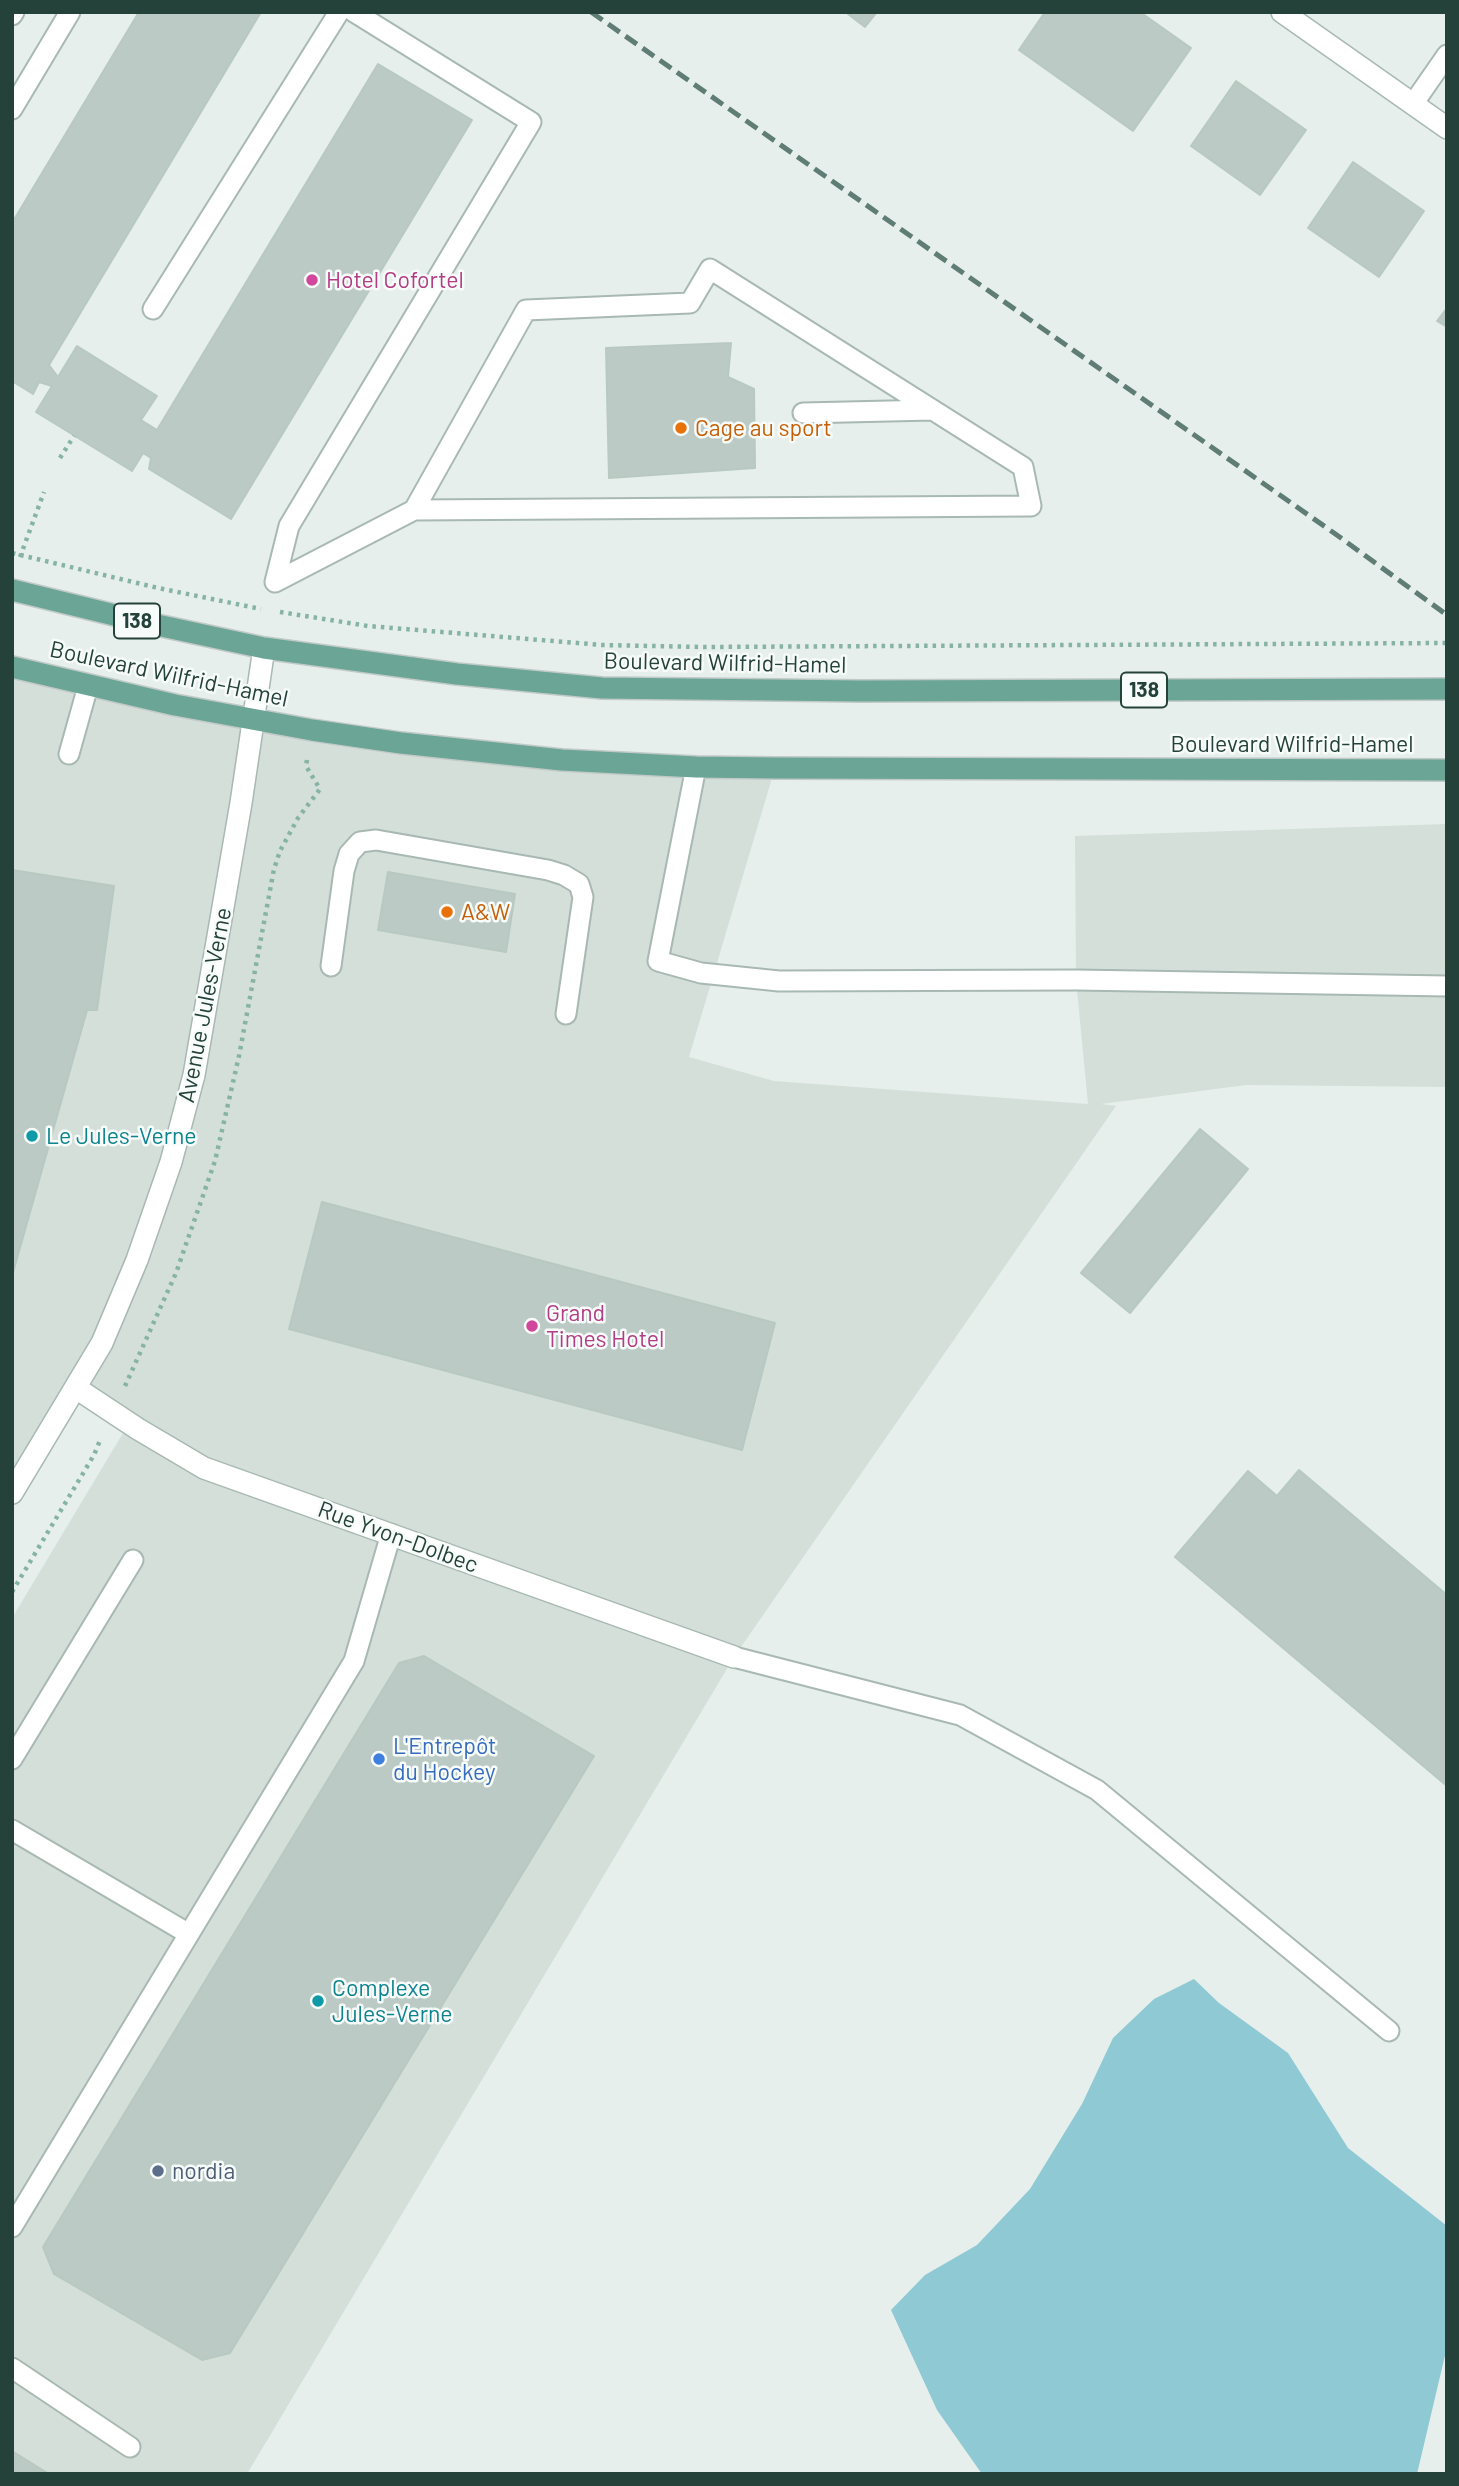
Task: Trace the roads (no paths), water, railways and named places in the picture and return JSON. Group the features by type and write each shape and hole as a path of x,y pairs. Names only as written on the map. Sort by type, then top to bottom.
{"main road":[{"name":"Boulevard Wilfrid-Hamel","path":"12,590 264,648 517,681 667,691 1437,689"},
{"name":"Boulevard Wilfrid-Hamel","path":"12,667 185,708 388,741 562,760 696,767 1443,770"}],"street":[{"path":"1282,12 1447,128"},
{"name":"Avenue Jules-Verne","path":"12,1493 102,1342 137,1260 171,1162 184,1118 215,955 264,648"},
{"name":"Rue Yvon-Dolbec","path":"76,1388 204,1468 734,1657"}],"lane":[{"path":"12,109 70,12"},
{"path":"153,309 339,12"},
{"path":"354,12 531,122 289,526 275,582 414,510 1031,506 1023,467 710,269 690,303 526,310 414,510"},
{"path":"1413,104 1447,55"},
{"path":"803,413 933,410"},
{"path":"69,754 88,686"},
{"path":"696,767 658,961 701,973 779,981 1076,980 1447,986"},
{"path":"331,966 344,872 349,854 360,842 376,840 548,870 579,884 583,897 566,1014"},
{"path":"12,2227 354,1661 391,1534"},
{"path":"12,1759 133,1560"},
{"path":"734,1657 960,1714 1097,1790 1389,2031"},
{"path":"12,1830 189,1934"},
{"path":"12,2368 130,2447"}],"water":[{"path":"1194,1979 1219,2003 1288,2053 1348,2148 1447,2226 1447,2347 1417,2474 982,2474 937,2410 891,2310 925,2275 977,2245 1030,2189 1082,2104 1113,2038 1154,1999"}],"railway":[{"path":"591,12 1447,615"}],"place":[{"name":"Hotel Cofortel","path":"312,280"},
{"name":"Cage au sport","path":"681,428"},
{"name":"A&W","path":"447,912"},
{"name":"Le Jules-Verne","path":"32,1136"},
{"name":"Grand Times Hotel","path":"532,1326"},
{"name":"L'Entrepôt du Hockey","path":"379,1759"},
{"name":"Complexe Jules-Verne","path":"318,2001"},
{"name":"nordia","path":"158,2171"}]}
